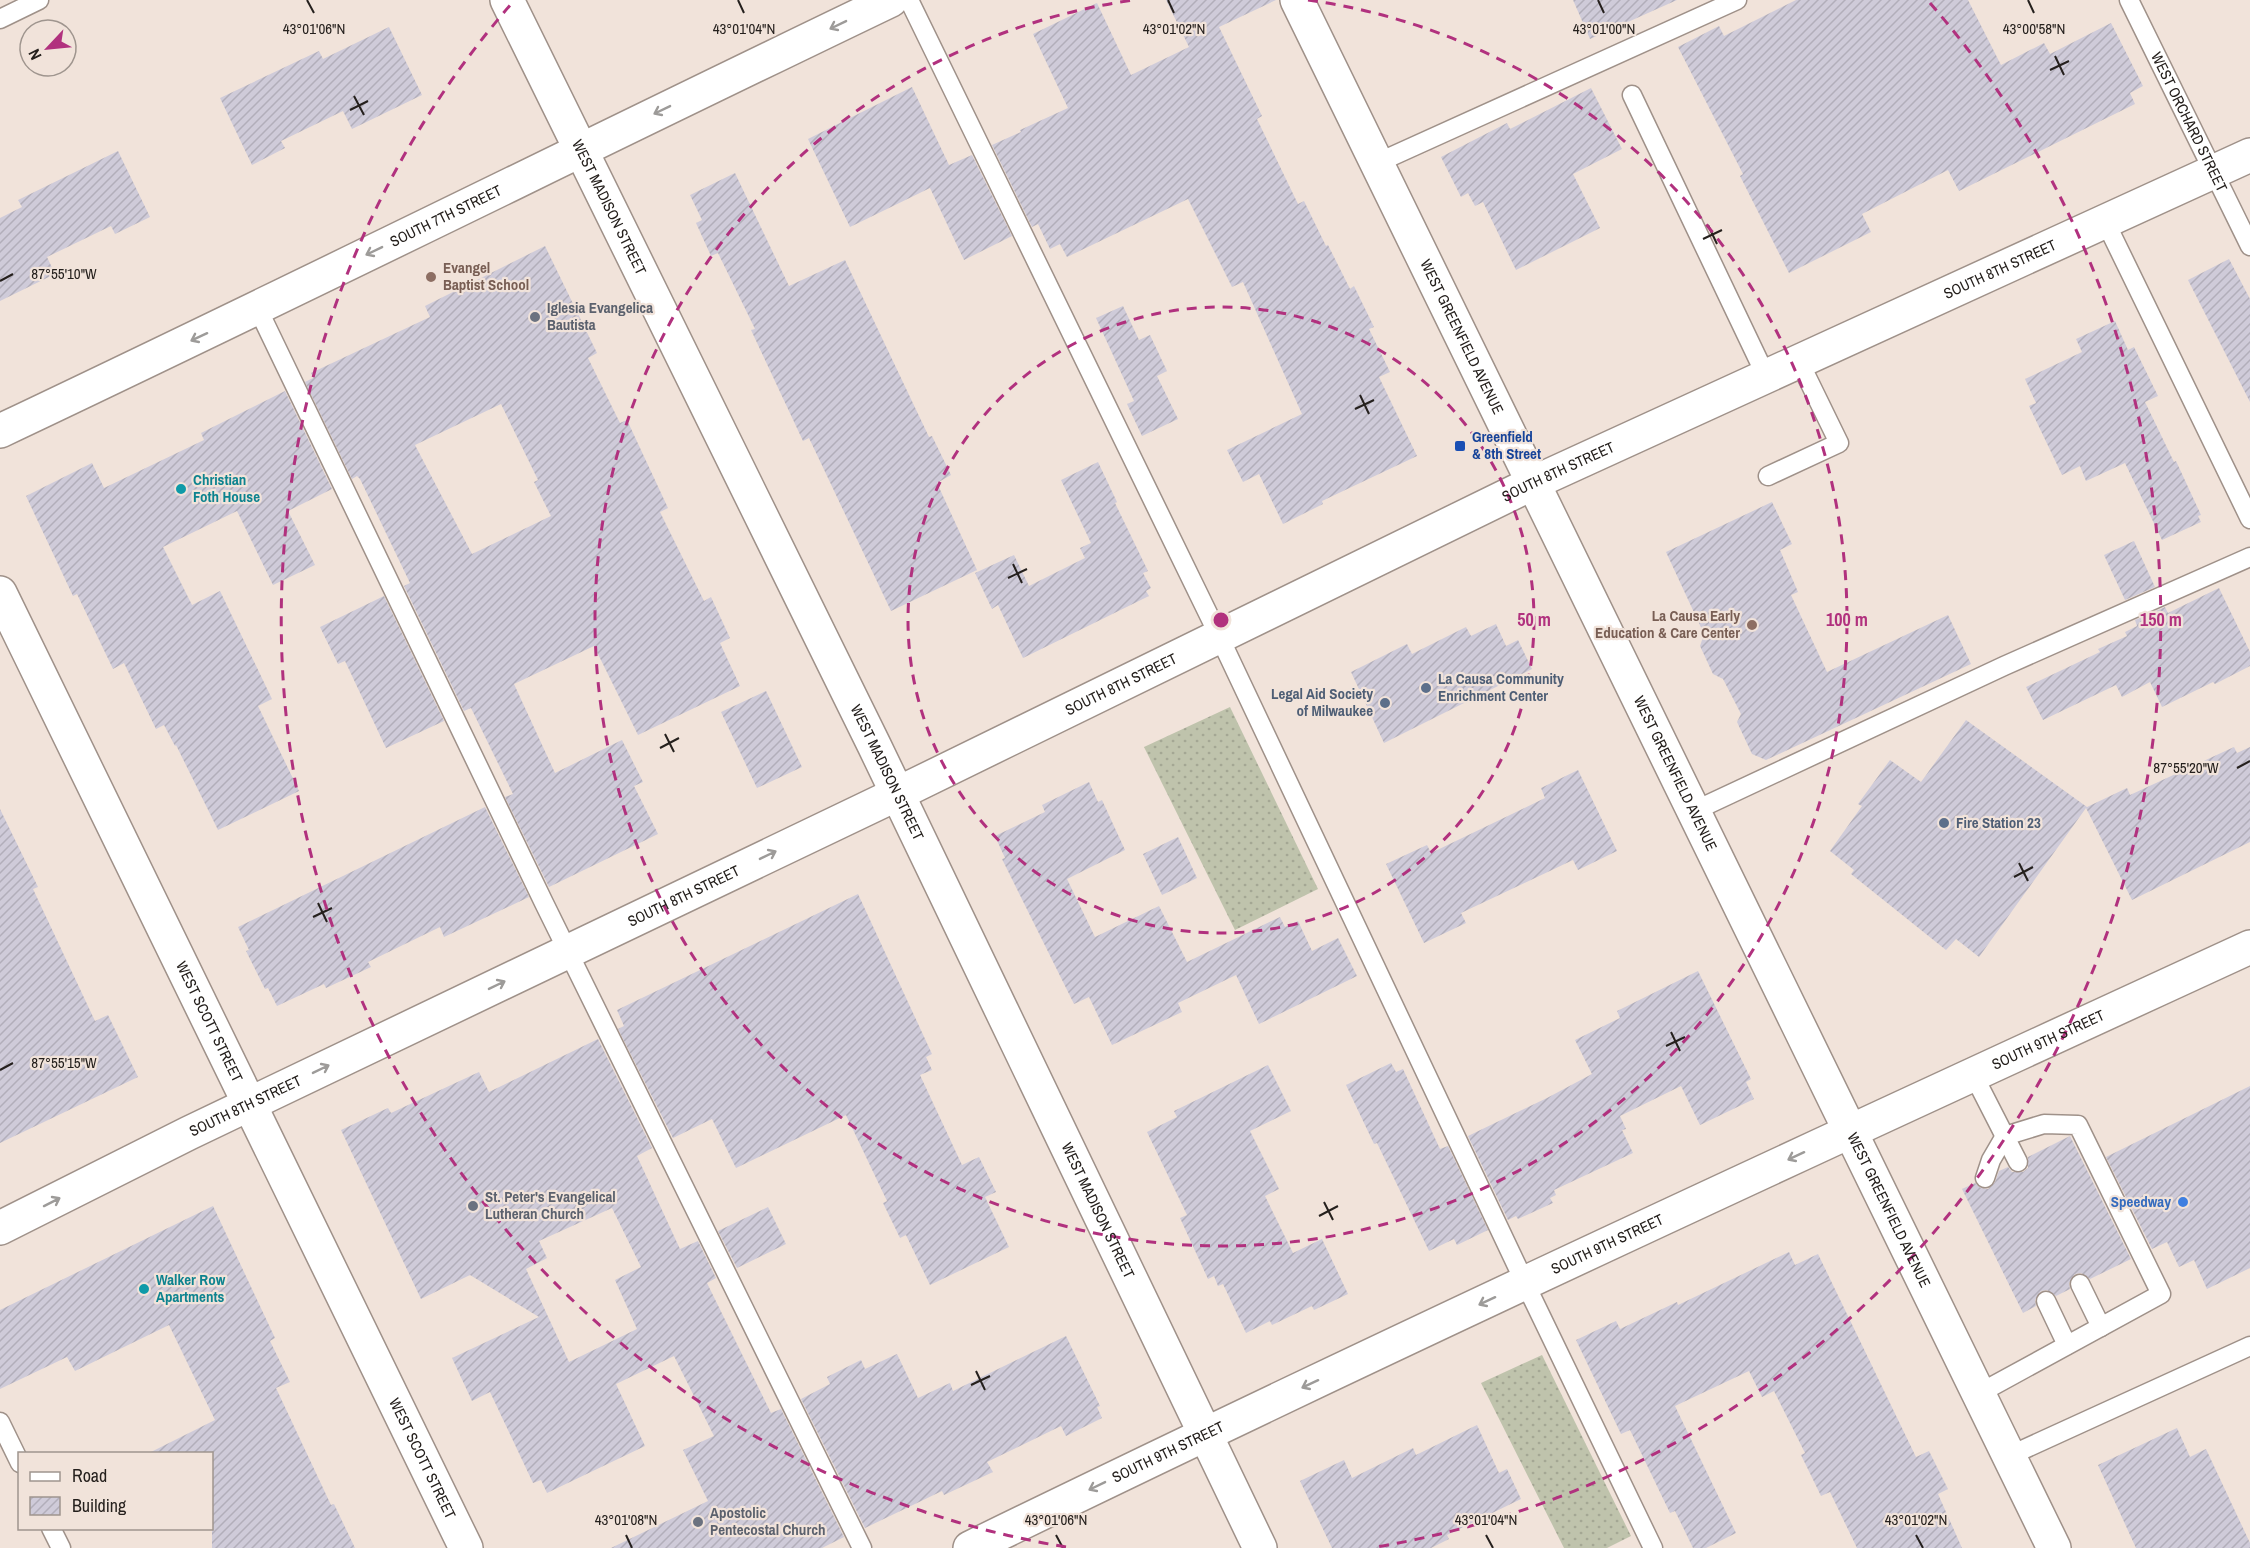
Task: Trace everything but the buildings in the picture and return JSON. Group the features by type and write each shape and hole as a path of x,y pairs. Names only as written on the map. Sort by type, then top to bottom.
{"street":[{"name":"WEST MADISON STREET","path":"507,0 897,794 1260,1548"},
{"name":"SOUTH 7TH STREET","path":"0,431 258,309 580,149 891,0"},
{"name":"WEST GREENFIELD AVENUE","path":"1298,0 2054,1548"},
{"name":"SOUTH 8TH STREET","path":"0,1228 249,1104 897,794 1533,483 2250,155"},
{"name":"WEST SCOTT STREET","path":"0,593 466,1548"},
{"name":"SOUTH 9TH STREET","path":"970,1548 1204,1434 1525,1283 2250,947"}],"lane":[{"path":"0,19 39,0"},
{"path":"909,0 1219,636 1653,1548"},
{"path":"1377,163 1737,0"},
{"name":"WEST ORCHARD STREET","path":"2129,0 2250,246"},
{"path":"1632,95 1766,376"},
{"path":"2105,221 2250,519"},
{"path":"258,309 568,951 862,1548"},
{"path":"1768,476 1839,442 1799,361"},
{"path":"1694,811 2004,666 2250,557"},
{"path":"1973,1074 2018,1162"},
{"path":"1978,1394 2161,1294 2078,1125 2044,1124 2005,1136 1991,1160 1985,1178"},
{"path":"2080,1284 2101,1327"},
{"path":"2046,1301 2067,1345"},
{"path":"2009,1456 2250,1346"},
{"path":"0,1422 18,1459"},
{"path":"52,1530 61,1548"}],"green space":[{"path":"1230,707 1318,889 1235,930 1144,747"},
{"path":"1542,1355 1631,1536 1607,1548 1564,1548 1481,1383"}],"place":[{"name":"Evangel Baptist School","path":"431,277"},
{"name":"Iglesia Evangelica Bautista","path":"535,317"},
{"name":"Greenfield & 8th Street","path":"1460,446"},
{"name":"Christian Foth House","path":"181,489"},
{"name":"La Causa Early Education & Care Center","path":"1752,625"},
{"name":"La Causa Community Enrichment Center","path":"1426,688"},
{"name":"Legal Aid Society of Milwaukee","path":"1385,703"},
{"name":"Fire Station 23","path":"1944,823"},
{"name":"Speedway","path":"2183,1202"},
{"name":"St. Peter's Evangelical Lutheran Church","path":"473,1206"},
{"name":"Walker Row Apartments","path":"144,1289"},
{"name":"Apostolic Pentecostal Church","path":"698,1522"}]}
